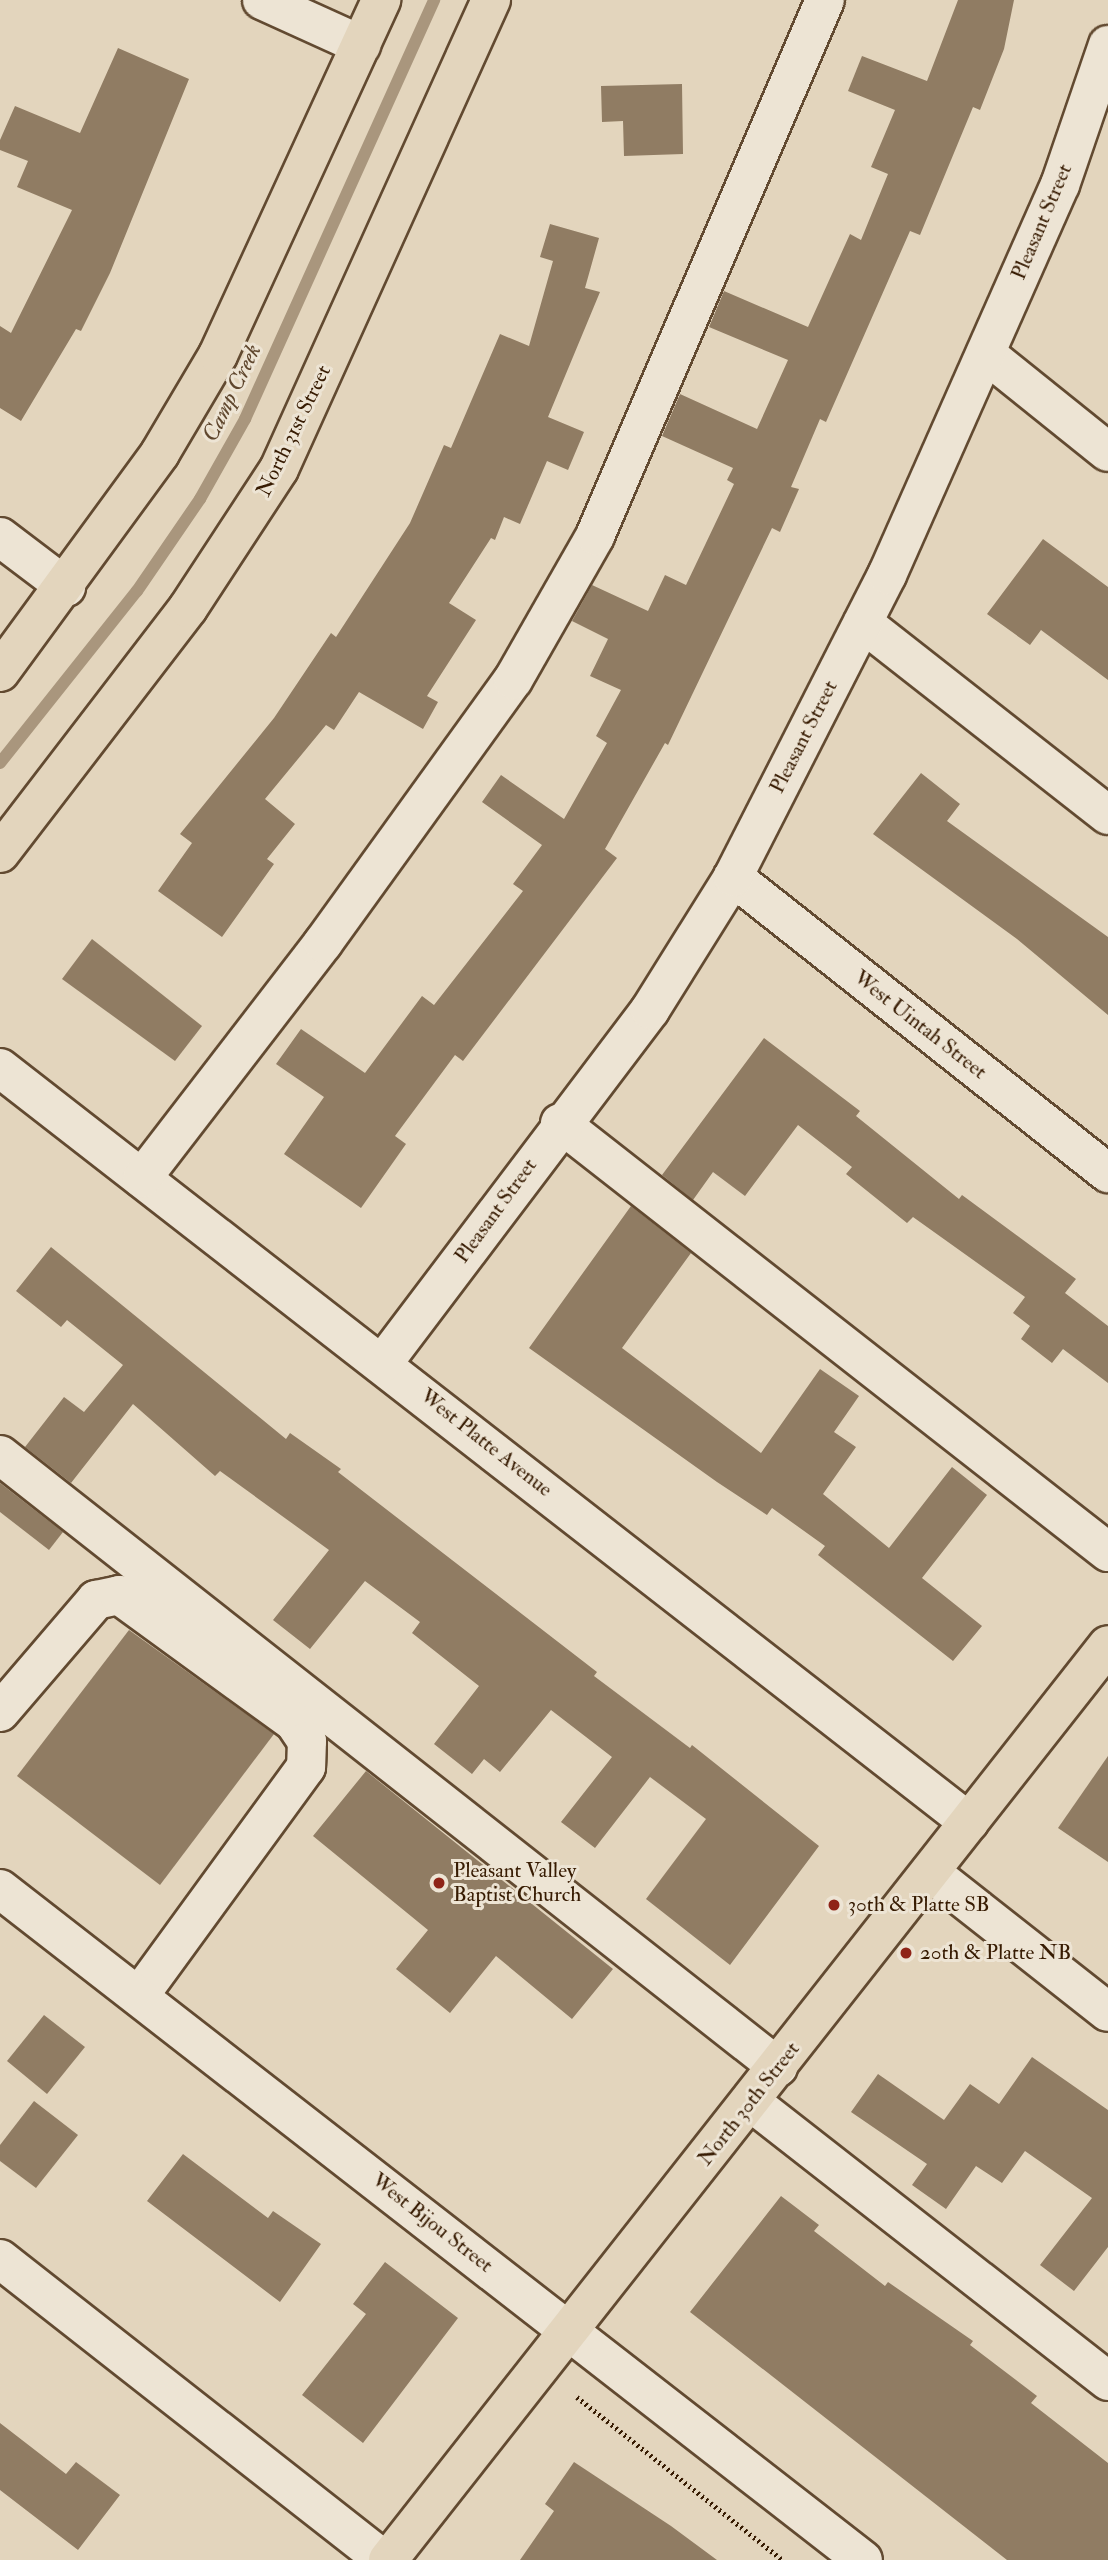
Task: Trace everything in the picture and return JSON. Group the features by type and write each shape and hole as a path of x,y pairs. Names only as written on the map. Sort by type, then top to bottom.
{"main road":[{"path":"0,672 66,587 160,453 218,355 381,0"},
{"name":"North 31st Street","path":"0,853 188,608 279,469 491,0"},
{"name":"North 30th Street","path":"386,2560 571,2331 1108,1645"}],"street":[{"path":"262,0 361,45"},
{"path":"142,1178 331,932 513,680 595,536 825,0"},
{"name":"Pleasant Street","path":"383,1363 560,1123 650,1010 733,877 863,623 986,354 1060,185 1108,45"},
{"path":"986,354 1108,452"},
{"path":"0,537 66,587"},
{"path":"863,623 1108,815"},
{"name":"West Uintah Street","path":"733,877 1108,1173"},
{"name":"West Platte Avenue","path":"0,1068 383,1363 970,1822"},
{"path":"560,1123 1108,1552"},
{"path":"0,1455 778,2067"},
{"path":"0,1712 96,1600 119,1595 294,1723 307,1741 306,1767 139,1996"},
{"path":"930,1872 1108,2012"},
{"name":"West Bijou Street","path":"0,1889 863,2560"},
{"path":"751,2102 1108,2381"},
{"path":"0,2259 386,2560"}],"path":[{"path":"577,2397 783,2560"}],"building":[{"path":"958,0 1014,0 1004,49 980,110 973,107 920,235 910,231 826,422 820,419 791,487 799,489 780,532 772,528 668,745 665,743 605,849 617,858 463,1061 455,1055 395,1136 406,1144 361,1208 284,1154 324,1097 276,1064 301,1029 365,1073 422,996 434,1005 523,891 513,884 542,845 482,802 501,775 564,819 607,743 596,736 621,690 590,676 608,639 572,621 592,585 648,611 665,575 686,585 734,484 727,480 733,468 662,436 680,394 757,429 788,360 709,327 724,291 808,327 850,234 861,240 888,174 871,167 895,110 848,91 862,56 927,81"},
{"path":"118,48 189,79 110,273 81,331 76,329 21,421 0,408 0,326 11,333 72,210 17,187 28,161 0,150 0,140 15,106 80,133"},
{"path":"682,84 683,154 624,156 623,121 602,122 601,86"},
{"path":"550,224 599,238 585,288 600,292 548,417 584,432 568,470 547,461 520,524 504,517 495,540 491,538 449,603 476,620 427,696 438,702 423,729 359,692 334,730 326,725 265,799 295,824 267,859 274,864 222,937 158,891 192,843 180,834 274,718 331,633 336,637 410,523 444,445 451,448 500,334 529,346 553,261 540,257"},
{"path":"1043,539 1108,587 1108,680 1041,630 1030,645 987,614"},
{"path":"921,773 960,804 947,821 1108,937 1108,1015 1017,939 873,834"},
{"path":"92,939 202,1026 175,1061 62,979"},
{"path":"764,1038 860,1111 856,1116 959,1199 962,1195 1076,1279 1065,1293 1108,1326 1108,1383 1063,1349 1052,1363 1021,1339 1030,1326 1013,1313 1025,1297 913,1217 907,1223 846,1174 852,1167 798,1125 745,1196 713,1172 693,1200 662,1175"},
{"path":"631,1206 691,1253 622,1348 761,1453 820,1369 859,1396 834,1432 856,1447 823,1494 889,1548 952,1467 987,1495 922,1578 982,1626 953,1661 818,1555 825,1546 772,1508 767,1515 717,1482 529,1348"},
{"path":"51,1247 286,1439 290,1433 341,1469 338,1472 597,1672 594,1676 690,1748 692,1745 819,1846 730,1965 646,1899 706,1819 650,1777 595,1848 561,1822 612,1757 551,1710 500,1772 484,1759 472,1774 434,1744 479,1686 412,1633 420,1622 365,1581 310,1649 273,1620 329,1550 220,1471 215,1476 133,1404 71,1483 25,1447 64,1397 84,1412 123,1365 67,1320 61,1327 16,1291"},
{"path":"0,1483 63,1532 49,1550 0,1512"},
{"path":"129,1630 274,1734 160,1885 17,1776"},
{"path":"1108,1756 1108,1862 1058,1828"},
{"name":"Pleasant Valley Baptist Church","path":"366,1771 613,1969 572,2019 496,1956 450,2013 396,1969 428,1930 313,1836"},
{"path":"44,2015 85,2047 47,2094 7,2061"},
{"path":"1032,2057 1108,2110 1108,2247 1074,2291 1040,2265 1092,2198 1025,2151 1002,2183 976,2166 946,2209 912,2185 927,2164 851,2112 878,2074 944,2120 970,2084 999,2104"},
{"path":"34,2101 78,2135 36,2188 0,2161 0,2145"},
{"path":"183,2154 268,2218 273,2211 321,2244 280,2302 147,2201"},
{"path":"781,2196 819,2225 814,2231 885,2286 888,2282 973,2341 970,2345 1037,2396 1031,2403 1108,2463 1108,2560 1007,2560 690,2312"},
{"path":"385,2262 458,2318 363,2443 302,2395 366,2314 353,2304"},
{"path":"0,2423 66,2474 76,2462 120,2495 78,2550 0,2490"},
{"path":"574,2462 717,2560 520,2560 554,2511 545,2504"}],"waterway":[{"name":"Camp Creek","path":"0,763 137,591 200,499 245,419 434,0"}],"place":[{"name":"Pleasant Valley Baptist Church","path":"439,1883"},
{"name":"30th & Platte SB","path":"834,1905"},
{"name":"20th & Platte NB","path":"906,1953"}]}
